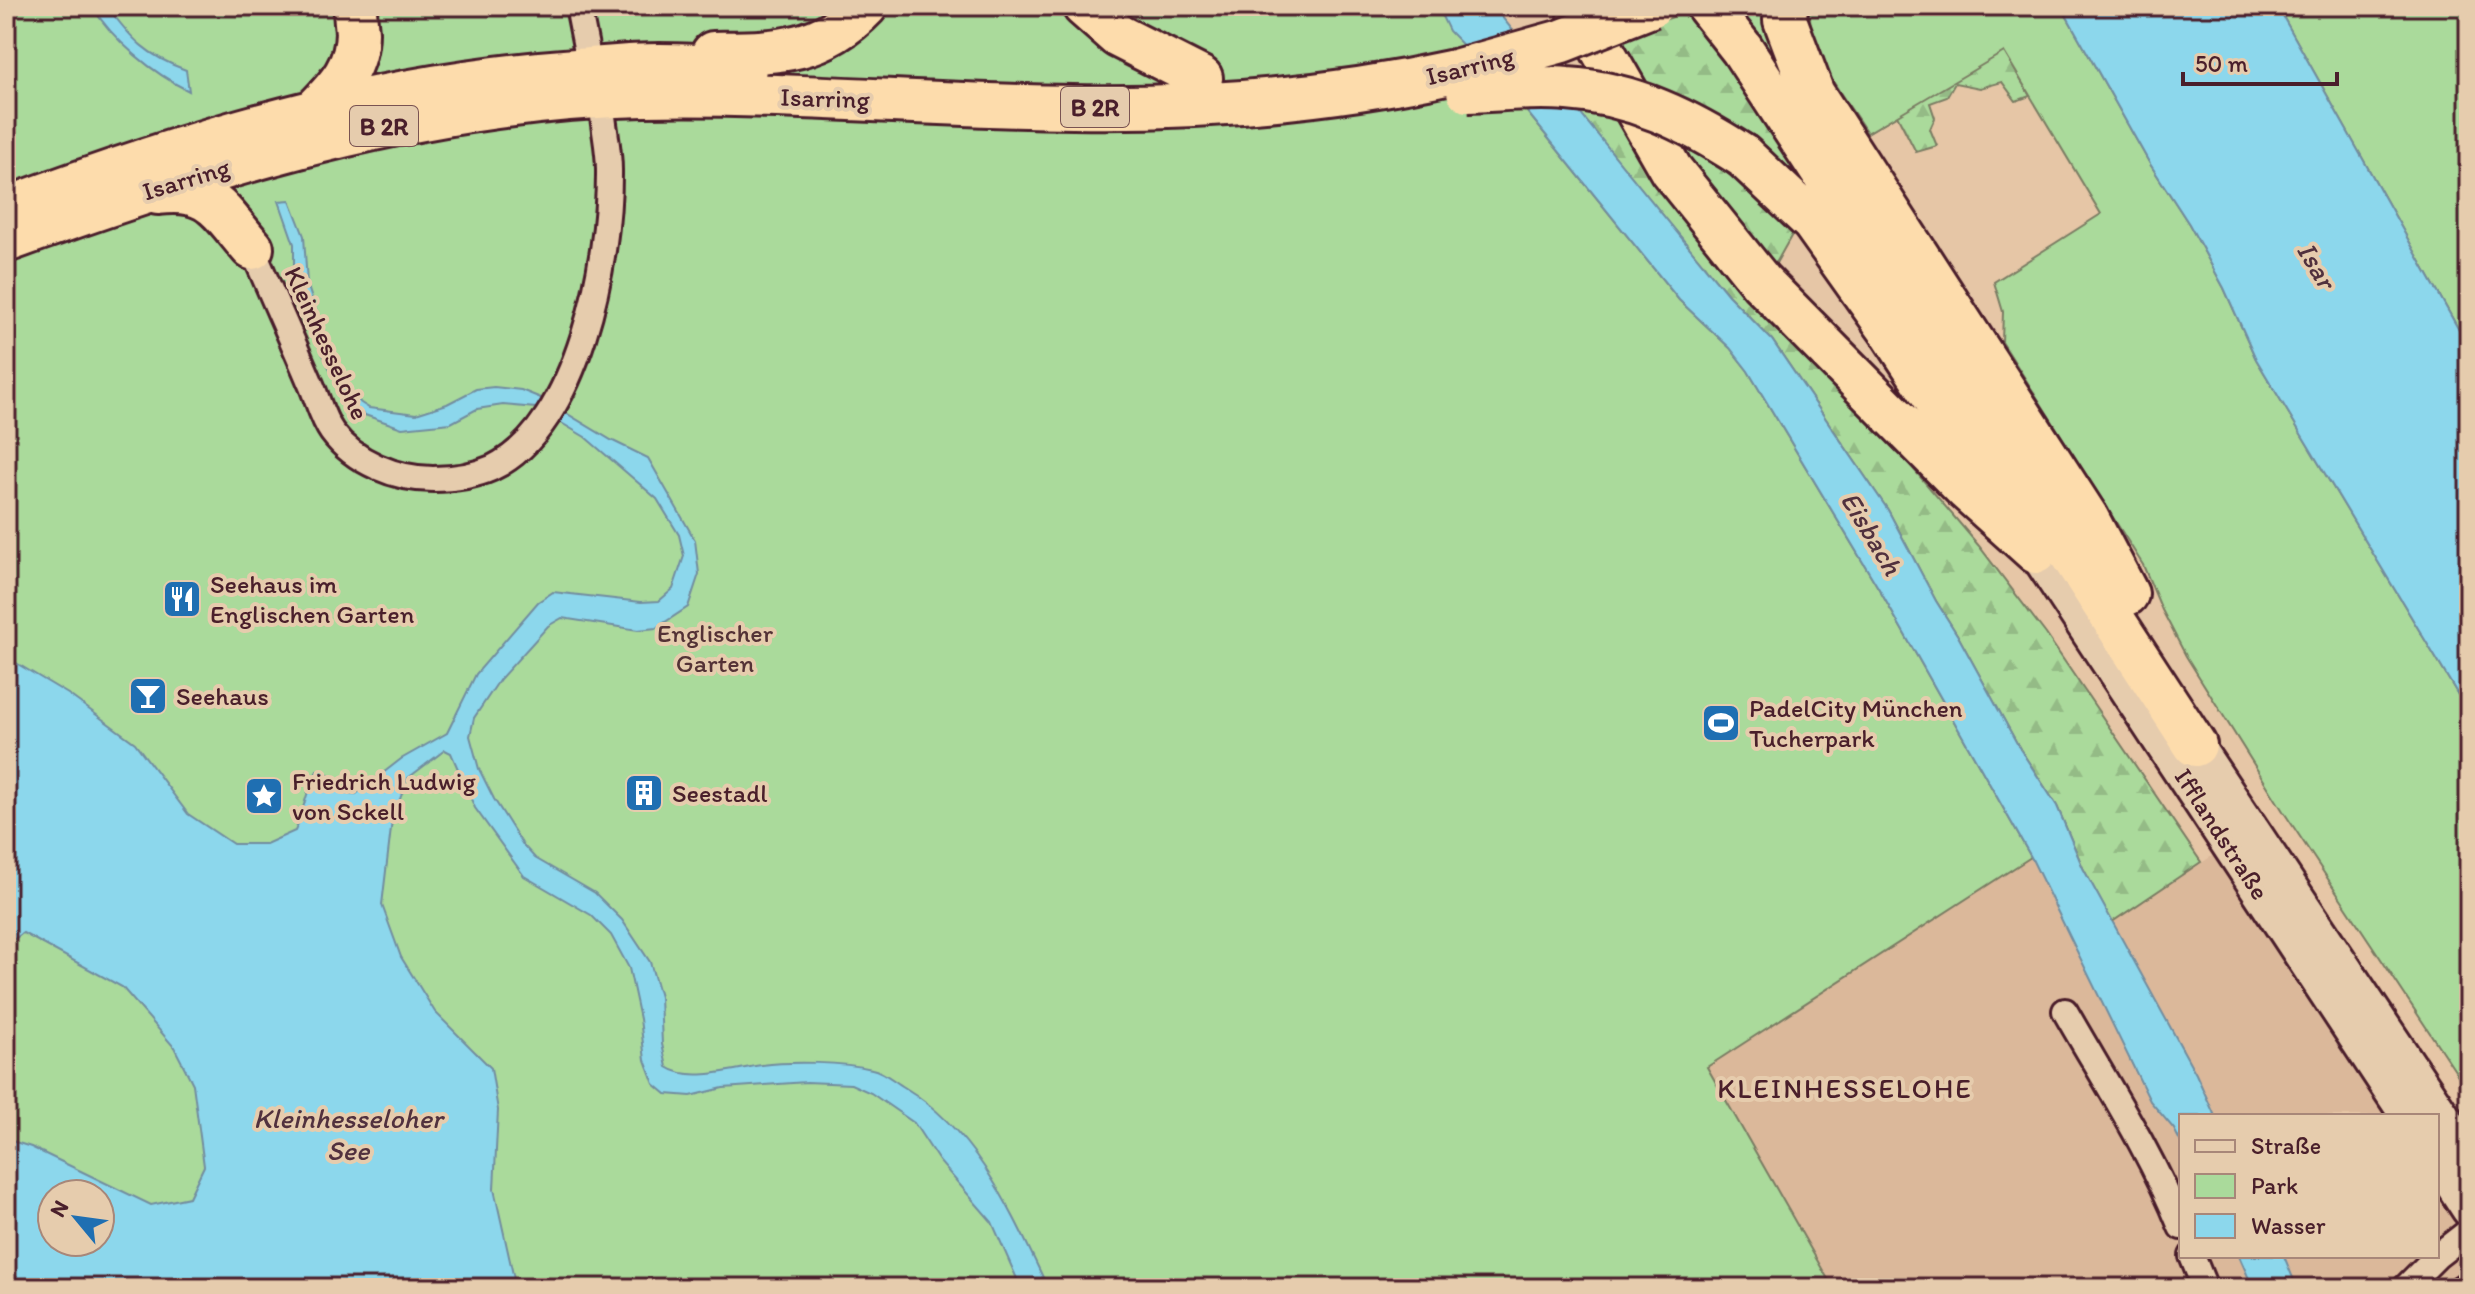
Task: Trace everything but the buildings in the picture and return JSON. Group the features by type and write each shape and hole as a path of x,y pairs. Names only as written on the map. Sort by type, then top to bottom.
{"highway":[{"path":"659,65 692,53 777,52 814,43 852,21 866,6"},
{"path":"1084,6 1118,36 1201,78"},
{"path":"1578,6 1671,170 1761,282 1967,490 2036,552"},
{"name":"Isarring","path":"6,241 129,196 247,144 316,109 452,82 527,73 659,65 1074,82 1201,78 1332,68 1453,70 1499,32 1578,6"},
{"name":"Isarring","path":"6,209 100,174 247,144 520,104 625,96 777,96 1088,107 1278,100 1411,81 1562,41 1651,6"},
{"path":"1708,6 1750,62 2195,745"},
{"path":"1786,6 1785,20 1813,94 2087,518 2166,669 2195,745"},
{"path":"356,20 373,53 394,68 420,77 452,82"},
{"path":"316,109 343,83 353,61 356,20"},
{"path":"1453,70 1601,92 1643,103 1704,131 1743,156 1813,222 1890,330 2036,552"},
{"path":"247,144 242,211 252,248"},
{"path":"129,196 173,191 196,193 218,208 252,248"}],"main road":[{"name":"Ifflandstraße","path":"2036,552 2407,1114"},
{"name":"Ifflandstraße","path":"2195,745 2469,1156"},
{"path":"2439,1163 2469,1209"}],"street":[{"path":"578,6 586,47"},
{"name":"Kleinhesselohe","path":"252,248 332,432 369,464 414,479 453,479 492,468 523,445 545,422 561,392 588,321 604,259 610,169 603,116"},
{"path":"2065,1011 2132,1128 2179,1223"},
{"path":"2439,1254 2469,1231"},
{"path":"2193,1258 2205,1288"},
{"path":"2405,1288 2435,1258"},
{"path":"2461,1288 2469,1283"}],"shaded area":[{"path":"2215,854 2384,1114 2179,1114 2179,1258 2439,1258 2439,1197 2469,1243 2469,1288 1833,1288 1707,1067 2031,857 2149,1100 2195,1073 2112,922"}],"green space":[{"name":"Englischer Garten","path":"6,6 1527,6 1450,31 1524,108 1679,300 1730,348 1748,371 1879,589 2031,857 1707,1067 1833,1288 6,1288"},
{"path":"1735,6 1776,6 1783,58 1775,64 1737,15"},
{"path":"1810,6 2004,51 2030,96 2016,101 2002,82 1980,88 1955,83 1947,97 1930,103 1935,118 1930,129 1937,146 1916,152 1897,115 1867,133"},
{"path":"1810,6 2061,6 2150,164 2189,224 2224,288 2256,359 2469,713 2469,1092 2283,811 2186,656 2143,565 2002,342 2003,312 1994,282 2101,214 2004,52 1867,133 1820,57 1810,23"},
{"path":"2277,6 2469,6 2469,348"},
{"path":"1686,12 1697,19 1824,211 1803,183 1767,147 1722,117 1639,82 1617,45 1648,26"},
{"path":"1575,108 1633,122 1674,141 1773,201 1794,231 1761,290 1979,546 2046,634 2201,862 2112,922 2083,868 2057,806 2020,749 1888,510 1772,340 1728,295"}],"water":[{"path":"92,6 107,6 141,45 161,59 186,70 189,91 135,55 100,19"},
{"name":"Eisbach","path":"1437,6 1493,6 1728,295 1772,340 1888,510 2020,749 2057,806 2083,868 2196,1074 2214,1114 2179,1114 2179,1139 2150,1101 2031,857 1879,589 1748,371 1730,348 1679,300 1524,108 1449,31"},
{"name":"Isar","path":"2061,6 2277,6 2469,348 2469,713 2256,359 2224,288 2189,224 2150,164"},
{"name":"Kleinhesseloher See","path":"290,200 304,236 307,284 326,340 353,395 361,403 369,408 416,414 447,404 476,389 521,390 541,398 648,458 695,540 699,574 688,607 656,628 638,630 562,618 548,626 500,679 474,718 470,736 479,769 523,845 535,858 595,893 622,920 650,962 660,997 662,1044 667,1067 688,1074 713,1074 762,1065 817,1063 860,1067 884,1074 930,1105 973,1151 1006,1203 1048,1288 1021,1288 992,1222 939,1161 914,1123 871,1093 851,1084 807,1082 723,1088 691,1096 666,1094 654,1084 645,1060 629,968 611,935 591,915 524,876 475,808 451,753 445,750 408,778 392,820 382,905 401,957 435,1012 491,1068 498,1110 494,1189 516,1288 6,1288 6,1139 31,1147 95,1178 36,1178 36,1258 116,1258 116,1188 151,1205 189,1197 204,1166 193,1084 174,1047 122,987 23,933 6,945 6,657 68,694 135,743 188,814 233,844 266,844 295,831 317,771 328,774 339,792 356,794 401,759 447,733 476,674 538,602 553,592 641,602 659,601 673,589 684,556 679,535 657,499 585,437 536,408 503,405 477,409 451,423 402,428 362,414 346,403 319,346 294,276 294,244 279,201"},
{"path":"2240,1258 2285,1258 2297,1288 2253,1288"}],"place":[{"name":"Seehaus im Englischen Garten","path":"182,599"},
{"name":"Seehaus","path":"148,696"},
{"name":"PadelCity München Tucherpark","path":"1721,723"},
{"name":"Seestadl","path":"644,793"},
{"name":"Friedrich Ludwig von Sckell","path":"264,796"}],"district":[{"name":"KLEINHESSELOHE","path":"1845,1088"}]}
